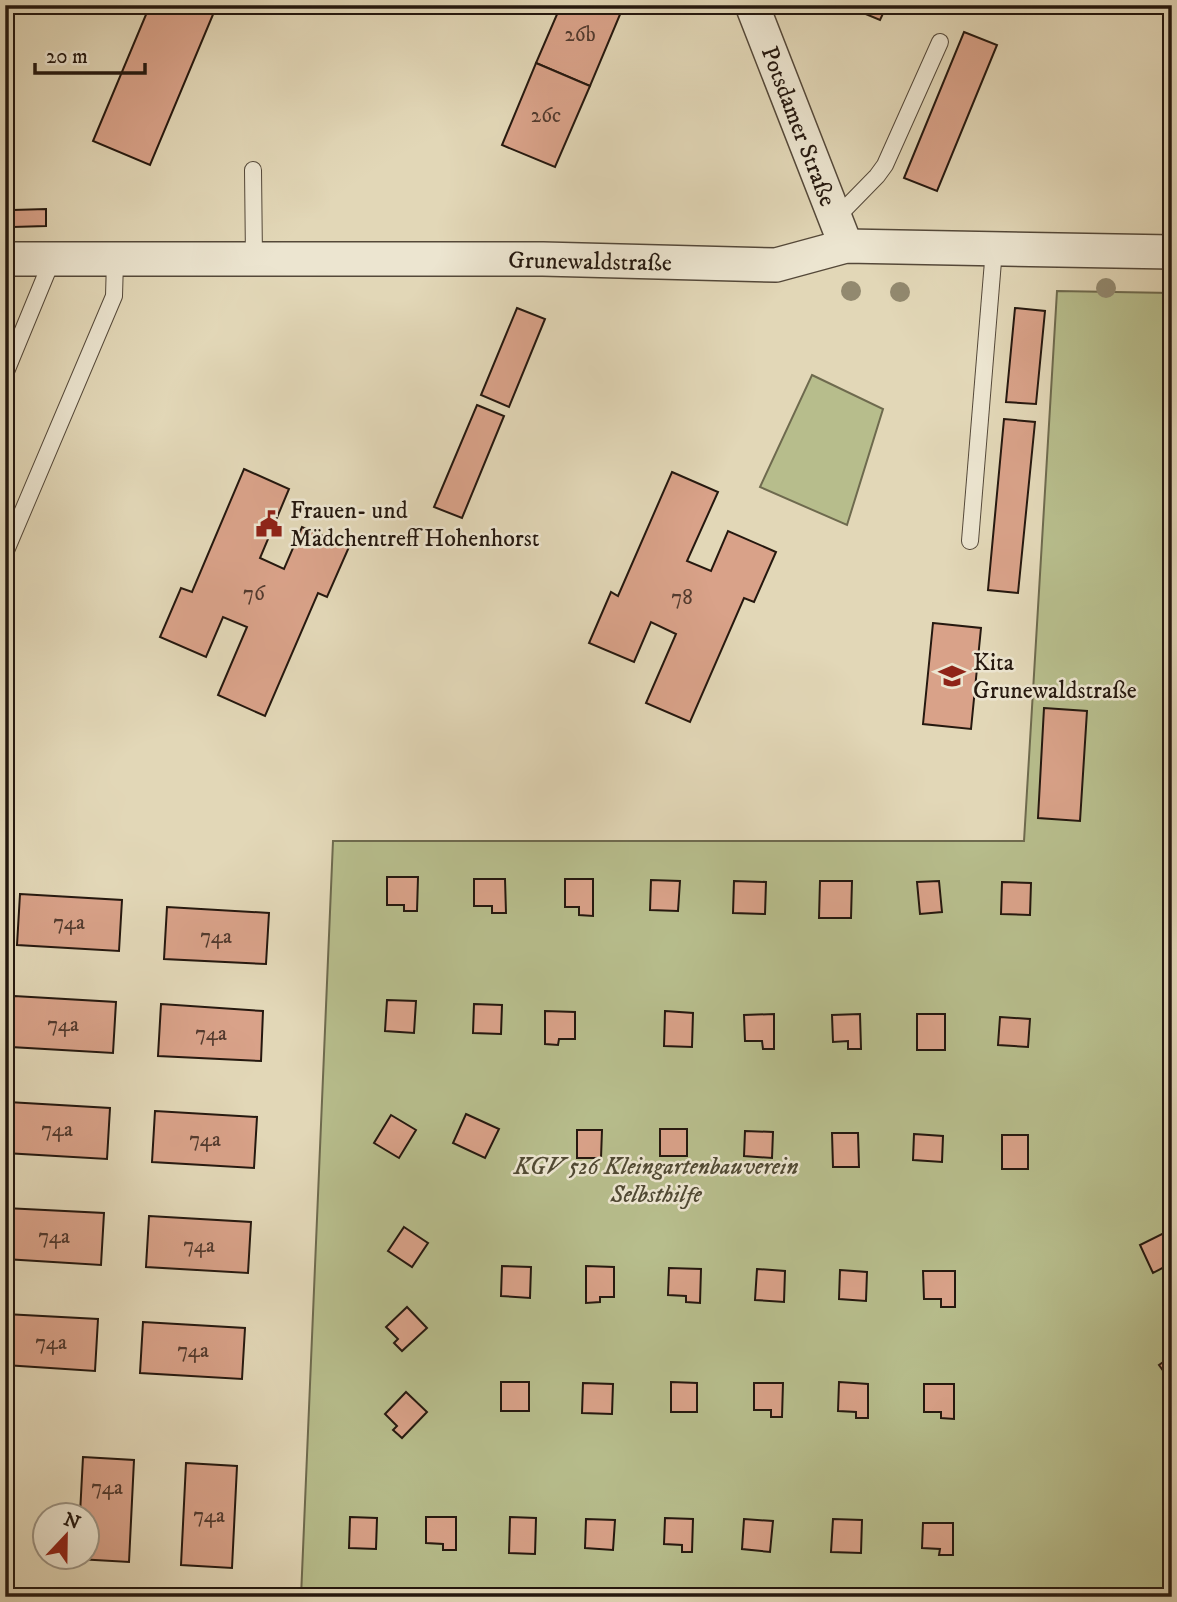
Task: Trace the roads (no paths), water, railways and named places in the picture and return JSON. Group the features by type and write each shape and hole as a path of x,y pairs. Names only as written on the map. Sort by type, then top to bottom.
{"street":[{"name":"Potsdamer Straße","path":"752,5 840,232"},
{"name":"Grunewaldstraße","path":"5,259 530,259 776,265 840,232 994,249 1172,252"}],"lane":[{"path":"840,232 885,165 940,42"},
{"path":"253,170 254,258"},
{"path":"970,541 994,249"},
{"path":"5,374 52,260"},
{"path":"5,553 114,296 115,261"}],"place":[{"name":"Frauen- und Mädchentreff Hohenhorst","path":"269,524"},
{"name":"Kita Grunewaldstraße","path":"952,676"}],"park label":[{"name":"KGV 526 Kleingartenbauverein Selbsthilfe","path":"656,1180"}]}
